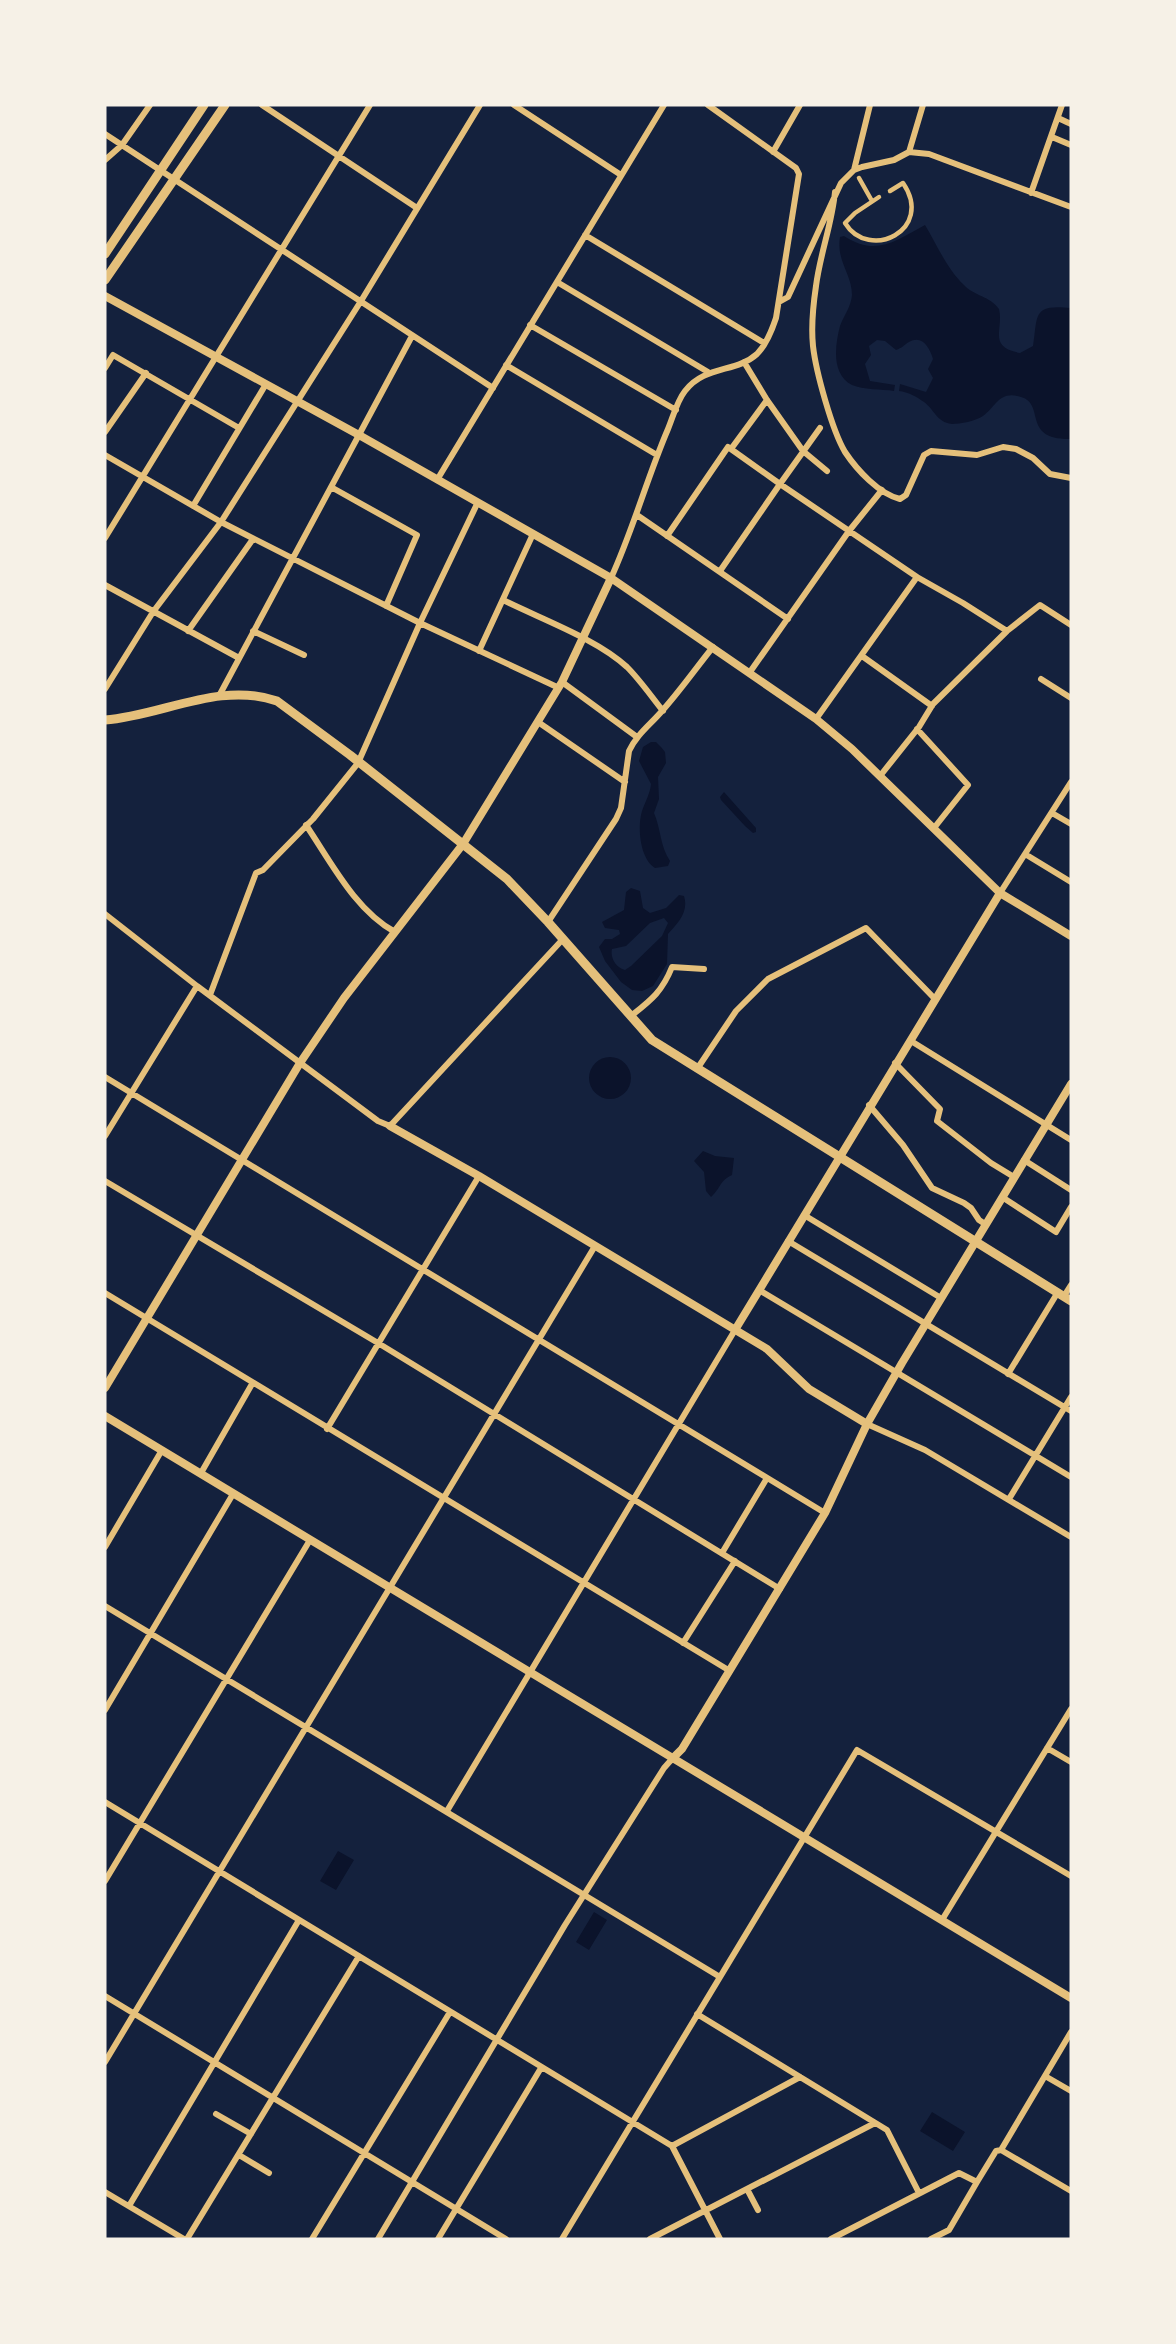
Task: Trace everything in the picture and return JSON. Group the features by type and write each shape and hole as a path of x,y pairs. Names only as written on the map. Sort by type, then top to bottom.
{"main road":[{"path":"105,254 204,105"},
{"path":"105,280 225,105"},
{"path":"105,720 140,716 195,700 219,696 238,694 263,696 277,701 507,879 652,1040 1064,1296"},
{"path":"105,1416 1071,1998"}],"street":[{"path":"105,160 122,145 150,105"},
{"path":"262,105 417,208"},
{"path":"105,538 370,105"},
{"path":"105,689 153,612 221,522 361,301 480,105"},
{"path":"514,105 621,175"},
{"path":"437,480 664,105"},
{"path":"105,1388 300,1063 344,998 463,844 538,722 583,639 611,578 637,515 657,455 685,391 708,372 744,362 758,353 776,318 799,174 796,168 708,105"},
{"path":"773,152 800,105"},
{"path":"854,170 870,105"},
{"path":"909,152 923,105"},
{"path":"1031,193 1062,105"},
{"path":"1058,118 1071,124"},
{"path":"105,134 493,388"},
{"path":"1052,137 1071,145"},
{"path":"779,302 788,297 841,183 854,170 894,160 909,152 928,154 1071,207"},
{"path":"858,178 872,201"},
{"path":"879,197 845,223 849,230 862,239 871,241 894,235 902,230 911,218 913,201 903,183 890,191"},
{"path":"836,192 834,210 816,285 813,346 822,390 844,451 858,468 882,490 900,499 906,495 927,451 940,450 977,455 1003,447 1016,448 1033,458 1050,474 1071,478"},
{"path":"585,235 764,343"},
{"path":"557,282 708,372"},
{"path":"105,296 359,435 611,578 816,719 852,749 1000,893 1071,936"},
{"path":"530,325 676,410"},
{"path":"219,696 412,336"},
{"path":"105,368 113,356 240,428"},
{"path":"744,362 767,400 803,451 827,471"},
{"path":"506,365 657,455"},
{"path":"105,432 146,373"},
{"path":"193,506 266,384"},
{"path":"731,449 767,400"},
{"path":"720,571 820,428"},
{"path":"667,536 728,447 917,577 1007,631"},
{"path":"105,455 221,522 386,606 479,651 560,684 638,737"},
{"path":"331,487 417,535 386,606"},
{"path":"750,672 849,531 882,490"},
{"path":"210,995 256,873 263,870 306,825 358,763 420,623 477,504"},
{"path":"637,515 788,619"},
{"path":"479,651 533,534"},
{"path":"188,631 253,539"},
{"path":"816,719 917,577"},
{"path":"105,585 239,658"},
{"path":"503,600 583,639 627,667 663,711"},
{"path":"880,776 932,706 1007,631 1040,605 1071,625"},
{"path":"254,631 303,655"},
{"path":"548,922 616,819 621,808 629,751 642,729 663,711 713,647"},
{"path":"862,656 932,706"},
{"path":"1041,680 1071,698"},
{"path":"538,722 625,782"},
{"path":"917,729 968,785 934,828"},
{"path":"447,1811 869,1105 1071,782"},
{"path":"1052,813 1071,824"},
{"path":"306,825 363,906 379,922 395,932"},
{"path":"1025,854 1071,882"},
{"path":"105,914 378,1121 479,1176 767,1349 809,1389 867,1424 925,1450 1071,1537"},
{"path":"697,1069 736,1011 768,979 866,928 935,999"},
{"path":"390,1126 562,939"},
{"path":"631,1016 656,996 672,967 704,969"},
{"path":"105,1136 197,986"},
{"path":"911,1041 1071,1140"},
{"path":"895,1063 940,1109 937,1121 991,1163 1014,1177"},
{"path":"105,1077 825,1513"},
{"path":"378,2239 565,1925 664,1768 682,1749 825,1513 867,1424 1071,1084"},
{"path":"869,1105 903,1144 933,1188 964,1203 971,1208 979,1220 986,1224"},
{"path":"1024,1160 1071,1190"},
{"path":"327,1429 479,1176"},
{"path":"105,1181 378,1343 780,1588"},
{"path":"1002,1197 1056,1232 1071,1207"},
{"path":"804,1215 941,1298"},
{"path":"788,1241 1068,1410"},
{"path":"105,2062 595,1246"},
{"path":"1008,1374 1071,1285"},
{"path":"759,1290 1071,1477"},
{"path":"105,1293 730,1671"},
{"path":"201,1473 252,1384"},
{"path":"1009,1499 1035,1456 1068,1410 1071,1397"},
{"path":"105,1547 162,1450"},
{"path":"722,1553 767,1478"},
{"path":"105,1710 233,1494"},
{"path":"105,1881 310,1540"},
{"path":"683,1643 735,1561"},
{"path":"105,1606 720,1977"},
{"path":"942,1920 1071,1708"},
{"path":"1047,1748 1071,1762"},
{"path":"562,2239 857,1750 1071,1876"},
{"path":"105,1802 672,2146 720,2239"},
{"path":"129,2206 299,1920"},
{"path":"105,2192 185,2239 273,2099 358,1956"},
{"path":"105,1996 506,2239"},
{"path":"312,2239 450,2012"},
{"path":"697,2014 886,2130 919,2193"},
{"path":"931,2239 949,2230 996,2151 1001,2150 1071,2032"},
{"path":"438,2239 541,2068"},
{"path":"1045,2076 1071,2091"},
{"path":"672,2146 801,2077"},
{"path":"216,2114 251,2134"},
{"path":"650,2239 875,2123"},
{"path":"1001,2150 1071,2191"},
{"path":"238,2155 268,2173"},
{"path":"831,2239 959,2173 977,2182"},
{"path":"747,2189 758,2210"}],"water":[{"path":"925,225 958,279 968,289 991,301 999,309 1000,342 1010,350 1020,353 1033,346 1037,319 1043,310 1058,307 1071,308 1071,439 1056,438 1046,434 1040,428 1028,401 1014,395 999,400 983,416 968,422 952,424 942,421 921,400 899,391 900,384 926,392 933,378 928,369 933,359 932,355 922,341 914,340 896,350 885,341 877,340 869,346 871,355 865,364 870,381 895,385 894,391 856,387 845,380 838,367 836,350 840,326 852,295 850,280 840,253 840,237 844,236 855,242 876,246 895,241"},
{"path":"656,742 665,752 666,763 658,777 659,799 654,813 664,849 670,861 668,866 655,868 646,858 640,834 642,811 651,784 639,761 643,747"},
{"path":"724,792 756,828 756,832 753,833 745,826 721,800 720,797"},
{"path":"631,888 640,891 643,908 650,913 666,908 679,895 684,896 685,902 682,917 668,934 667,964 653,986 642,991 632,990 621,982 605,961 599,947 605,939 612,939 620,934 619,930 605,928 602,922 624,910 626,892","holes":["664,918 668,923 662,936 631,966 625,970 616,965 612,949 626,946 650,923"]},
{"path":"610,1057 625,1063 631,1078 625,1093 610,1099 595,1093 589,1078 595,1063"},
{"path":"703,1151 715,1156 734,1158 732,1175 724,1180 711,1197 706,1191 704,1172 694,1161"},
{"path":"338,1851 354,1860 336,1890 320,1881"},
{"path":"594,1912 607,1920 589,1950 576,1942"},
{"path":"932,2112 965,2132 953,2151 920,2131"}]}
